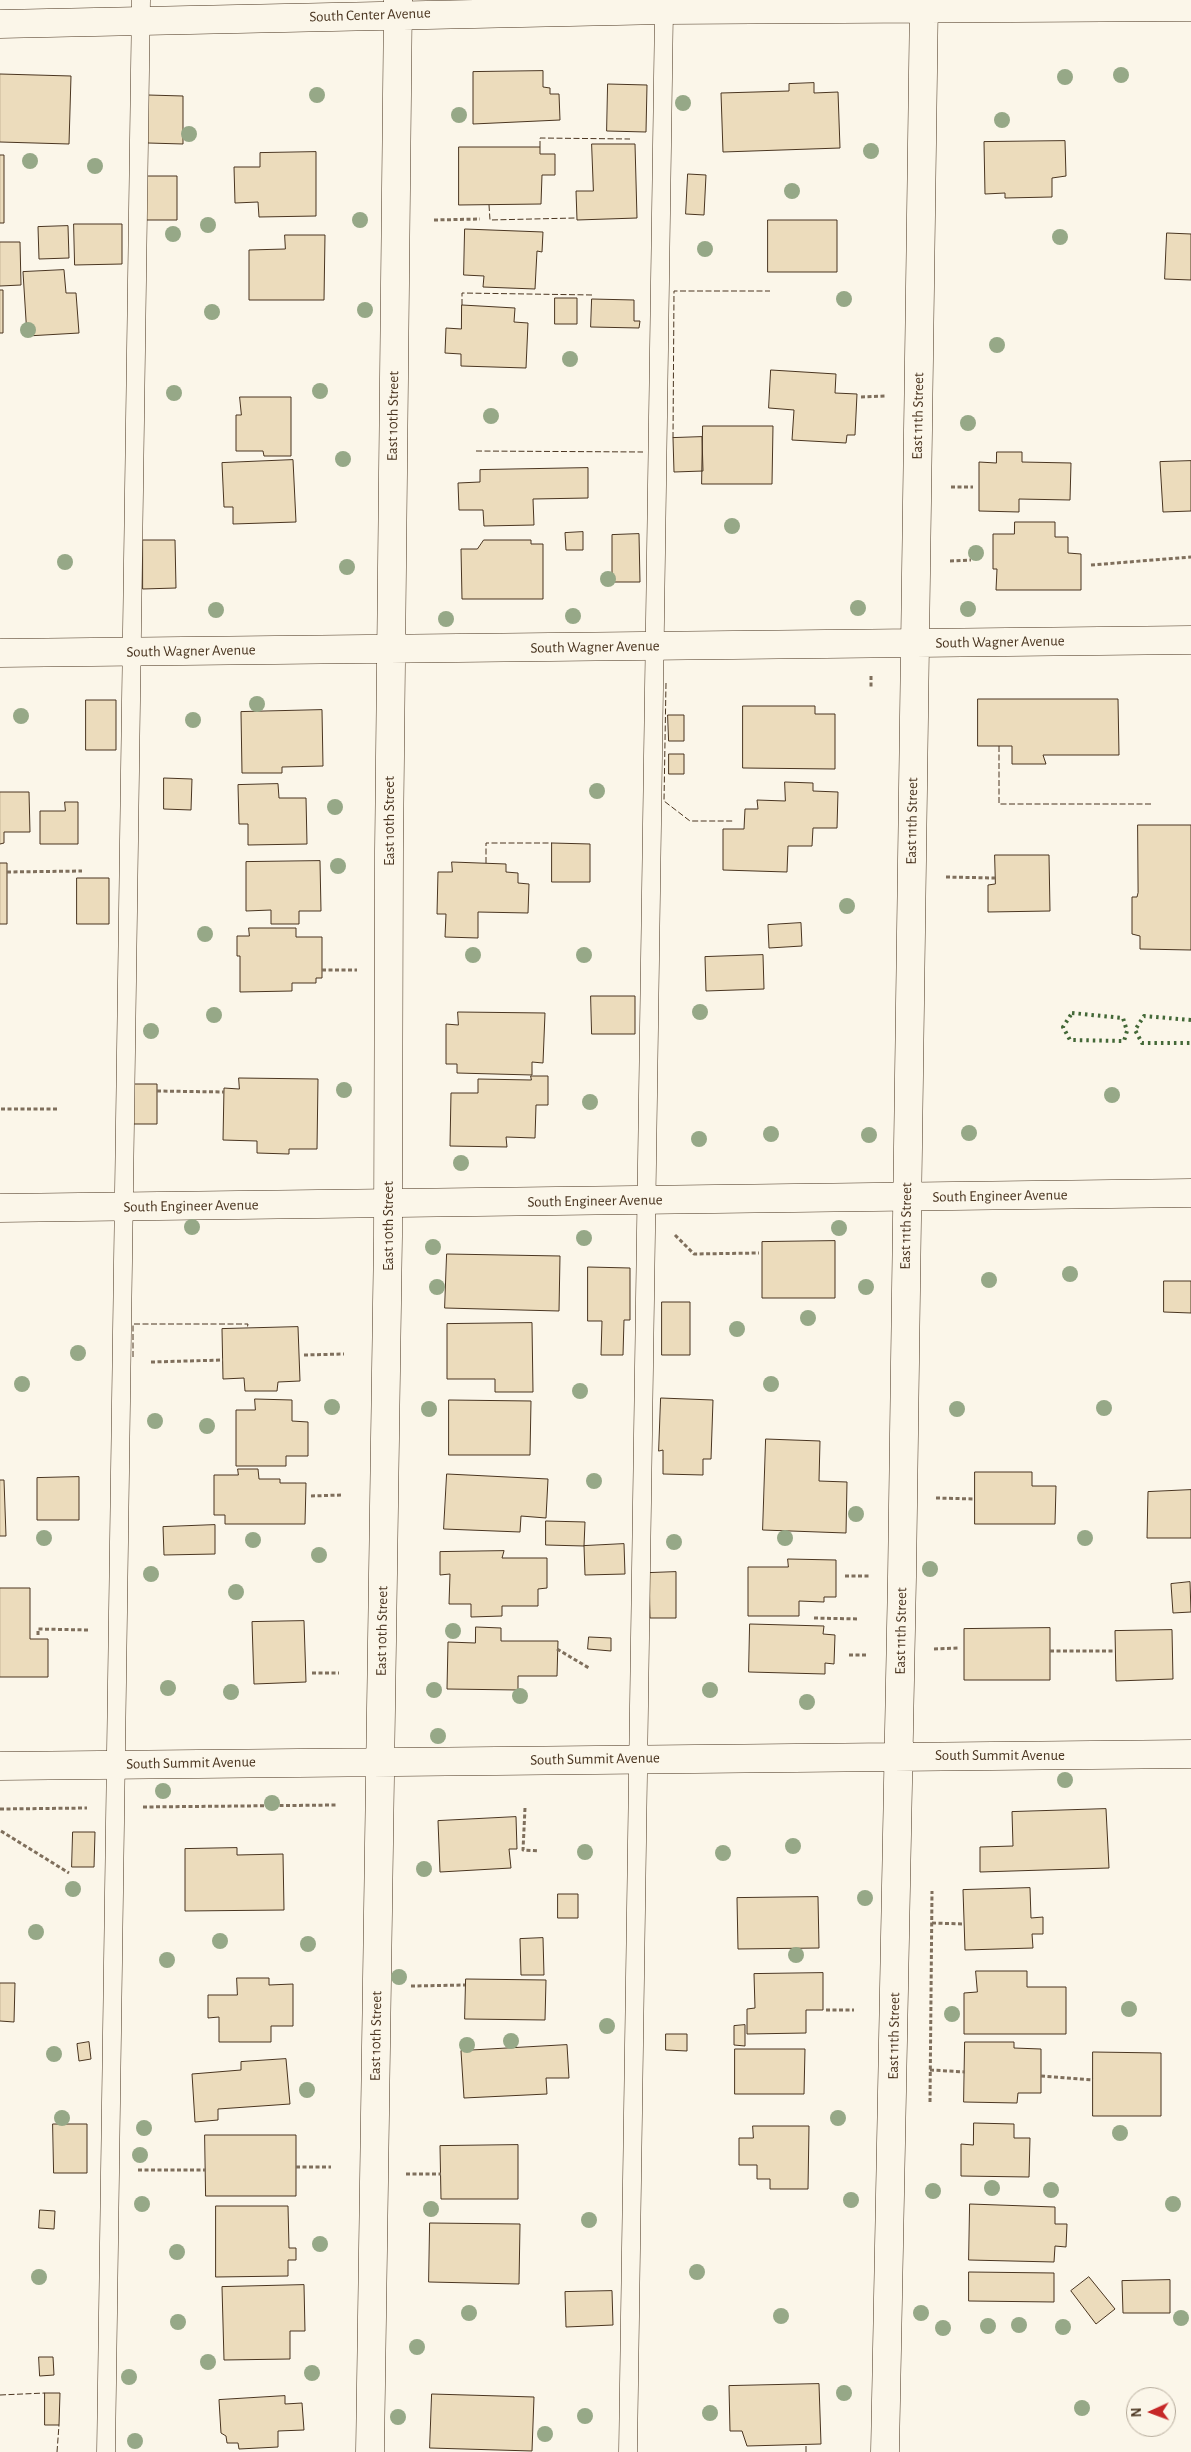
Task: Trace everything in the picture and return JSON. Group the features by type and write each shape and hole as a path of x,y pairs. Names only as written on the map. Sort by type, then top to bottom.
{"street":[{"name":"South Center Avenue","path":"0,24 141,11 398,7 664,10 924,4 1191,7"},
{"name":"East 11th Street","path":"885,2452 899,1755 924,4"},
{"name":"East 10th Street","path":"370,2452 388,1203 390,649 398,7"},
{"name":"South Wagner Avenue","path":"0,653 1191,640"},
{"name":"South Engineer Avenue","path":"0,1208 1191,1194"},
{"name":"South Summit Avenue","path":"0,1766 899,1755 1191,1754"}],"lane":[{"path":"628,2452 664,10"},
{"path":"106,2452 141,11"}],"path":[{"path":"434,220 480,219"},
{"path":"861,397 889,396"},
{"path":"947,487 973,487"},
{"path":"1091,565 1191,557"},
{"path":"947,561 971,560"},
{"path":"7,872 82,871"},
{"path":"946,877 995,878"},
{"path":"322,970 365,970"},
{"path":"157,1091 224,1092"},
{"path":"1,1109 57,1109"},
{"path":"674,1234 694,1254 759,1253"},
{"path":"304,1355 344,1354"},
{"path":"149,1362 223,1360"},
{"path":"310,1496 342,1495"},
{"path":"814,1618 859,1619"},
{"path":"38,1635 38,1629 118,1631"},
{"path":"557,1649 589,1668"},
{"path":"1050,1650 1115,1651"},
{"path":"312,1673 339,1673"},
{"path":"0,1809 337,1805"},
{"path":"525,1808 523,1850 539,1851"},
{"path":"1,1831 69,1872"},
{"path":"930,2102 932,1891"},
{"path":"932,1923 964,1924"},
{"path":"410,1986 465,1985"},
{"path":"826,2010 854,2010"},
{"path":"930,2070 965,2072"},
{"path":"1041,2076 1093,2080"},
{"path":"296,2166 332,2167"},
{"path":"110,2170 206,2170"}],"building":[{"path":"543,71 543,87 550,88 550,94 559,94 560,120 473,124 473,72"},
{"path":"0,74 71,76 69,144 0,142"},
{"path":"814,83 814,93 838,92 840,148 723,152 721,93 789,91 789,84"},
{"path":"608,84 647,85 646,132 607,131"},
{"path":"148,95 183,96 183,144 148,143"},
{"path":"1065,141 1066,176 1052,178 1052,197 1005,198 1005,193 985,194 984,142"},
{"path":"592,144 635,144 637,218 577,220 576,191 593,191"},
{"path":"459,147 540,147 540,154 555,154 555,175 542,175 541,204 459,205"},
{"path":"316,152 316,216 259,217 258,202 235,203 234,167 260,167 260,153"},
{"path":"0,155 4,155 4,223 0,223"},
{"path":"688,174 706,175 704,215 686,214"},
{"path":"146,176 177,176 177,220 146,220"},
{"path":"768,220 837,220 837,272 768,272"},
{"path":"74,224 122,224 122,264 75,265"},
{"path":"68,226 69,258 39,259 38,227"},
{"path":"465,229 543,232 542,252 537,251 535,289 483,287 484,276 464,275"},
{"path":"1167,233 1191,234 1191,280 1165,279"},
{"path":"285,235 325,235 324,300 249,300 249,250 285,249"},
{"path":"0,242 20,242 21,285 0,286"},
{"path":"64,270 66,293 76,293 79,333 27,336 23,272"},
{"path":"0,290 3,290 3,333 0,333"},
{"path":"555,298 577,298 577,324 555,324"},
{"path":"592,299 634,300 634,321 640,321 639,328 591,327"},
{"path":"462,305 515,308 514,322 528,323 526,368 461,366 461,354 445,353 446,328 461,329"},
{"path":"771,370 836,374 835,393 857,394 855,435 847,435 846,443 792,440 794,410 769,408"},
{"path":"240,397 291,397 291,456 264,456 263,451 236,451 236,415 241,415"},
{"path":"703,426 773,426 772,484 702,484"},
{"path":"702,437 703,471 674,472 673,438"},
{"path":"997,452 1022,452 1022,462 1071,463 1070,500 1019,499 1019,512 979,511 979,462 996,463"},
{"path":"293,460 296,522 233,524 233,507 224,507 222,463"},
{"path":"1191,461 1191,511 1163,512 1160,462"},
{"path":"588,468 588,498 533,499 534,525 484,526 483,510 459,510 458,483 480,482 480,470"},
{"path":"1015,522 1055,522 1055,537 1068,537 1068,553 1081,554 1081,590 996,590 997,569 993,569 993,534 1014,534"},
{"path":"583,532 583,550 566,550 565,533"},
{"path":"639,534 640,582 612,582 612,535"},
{"path":"143,540 175,540 176,588 143,589"},
{"path":"484,540 531,540 531,544 543,544 543,599 462,599 461,549 477,549"},
{"path":"978,699 1118,699 1119,755 1043,755 1046,764 1012,764 1012,746 978,746"},
{"path":"86,700 116,700 116,750 86,750"},
{"path":"743,706 815,706 815,714 835,714 835,769 743,768"},
{"path":"322,710 323,766 282,767 282,773 242,773 241,712"},
{"path":"668,715 684,715 684,741 669,741"},
{"path":"669,754 684,754 684,774 669,774"},
{"path":"164,778 192,779 191,810 164,809"},
{"path":"785,782 813,783 813,791 838,792 837,828 813,828 812,846 788,846 787,872 723,870 723,829 744,829 745,809 758,809 757,800 785,801"},
{"path":"278,784 279,798 306,798 307,844 248,845 248,824 239,824 238,785"},
{"path":"0,792 29,792 30,832 4,832 4,843 0,844"},
{"path":"65,802 78,802 78,844 40,844 40,811 65,811"},
{"path":"1138,825 1191,825 1191,950 1140,949 1140,936 1132,934 1132,897 1137,897 1138,893"},
{"path":"552,843 590,844 590,882 552,882"},
{"path":"995,855 1049,855 1050,911 988,912 988,885 995,884"},
{"path":"320,861 321,911 299,911 299,924 271,924 271,910 246,911 246,862"},
{"path":"452,862 506,864 506,872 518,873 518,883 529,884 528,913 478,912 478,938 445,937 446,914 437,914 438,872 452,872"},
{"path":"0,863 7,863 7,924 0,924"},
{"path":"77,878 109,878 109,924 77,924"},
{"path":"801,923 802,946 769,948 768,925"},
{"path":"249,928 296,928 296,937 322,937 322,978 316,978 316,983 292,983 292,991 240,992 240,956 237,956 237,936 249,936"},
{"path":"763,955 764,989 706,991 705,957"},
{"path":"591,996 635,996 635,1034 592,1034"},
{"path":"458,1012 545,1013 543,1063 532,1062 532,1075 457,1073 457,1064 446,1064 446,1024 458,1025"},
{"path":"531,1076 548,1076 548,1105 536,1105 535,1138 506,1137 507,1147 450,1146 451,1093 478,1093 478,1079 531,1080"},
{"path":"239,1078 318,1079 317,1149 289,1149 289,1154 257,1153 257,1141 223,1140 224,1088 239,1089"},
{"path":"133,1084 157,1084 157,1124 132,1124"},
{"path":"835,1241 835,1298 762,1298 762,1242"},
{"path":"447,1254 560,1256 559,1311 445,1308"},
{"path":"588,1267 630,1268 630,1320 624,1320 623,1355 601,1355 602,1321 588,1321"},
{"path":"1164,1281 1191,1281 1191,1313 1164,1312"},
{"path":"662,1302 690,1302 690,1355 662,1355"},
{"path":"532,1323 533,1392 495,1392 495,1379 447,1379 447,1324"},
{"path":"298,1327 300,1381 278,1382 277,1391 245,1391 244,1378 223,1379 222,1329"},
{"path":"661,1398 713,1400 711,1459 703,1459 703,1475 663,1474 663,1450 659,1451"},
{"path":"255,1399 292,1400 292,1421 308,1422 308,1456 286,1456 286,1466 236,1466 236,1410 255,1410"},
{"path":"449,1400 531,1401 530,1455 449,1455"},
{"path":"766,1439 820,1441 819,1481 847,1482 846,1533 763,1530"},
{"path":"238,1469 258,1469 259,1479 280,1479 280,1483 306,1483 305,1524 225,1524 225,1515 214,1515 214,1475 238,1475"},
{"path":"975,1472 1032,1472 1032,1486 1056,1486 1055,1524 975,1524"},
{"path":"447,1474 548,1479 546,1518 521,1516 520,1532 444,1529"},
{"path":"79,1477 79,1520 37,1520 37,1478"},
{"path":"0,1480 4,1480 6,1536 0,1536"},
{"path":"1191,1490 1191,1538 1147,1538 1148,1492"},
{"path":"546,1521 585,1522 584,1546 546,1545"},
{"path":"215,1525 215,1554 164,1555 163,1527"},
{"path":"624,1544 625,1574 585,1575 584,1546"},
{"path":"504,1551 502,1558 547,1558 547,1588 538,1589 538,1606 502,1606 502,1616 471,1617 471,1604 449,1604 450,1574 440,1575 440,1552"},
{"path":"788,1559 836,1560 836,1597 824,1597 824,1602 799,1601 799,1616 748,1616 748,1567 788,1567"},
{"path":"676,1572 676,1618 650,1618 649,1573"},
{"path":"1190,1582 1191,1612 1173,1613 1171,1584"},
{"path":"0,1588 30,1588 30,1639 48,1639 48,1677 0,1677"},
{"path":"304,1621 306,1682 254,1684 252,1622"},
{"path":"750,1624 824,1626 823,1634 835,1635 834,1664 825,1663 825,1674 749,1672"},
{"path":"476,1627 501,1628 501,1641 558,1641 557,1676 518,1676 518,1690 447,1689 448,1642 475,1643"},
{"path":"1050,1628 1050,1680 964,1680 964,1629"},
{"path":"1172,1630 1173,1679 1116,1681 1115,1631"},
{"path":"589,1637 611,1638 611,1651 588,1649"},
{"path":"1106,1809 1109,1868 980,1872 980,1847 1013,1846 1012,1812"},
{"path":"516,1817 517,1849 509,1849 511,1868 440,1872 438,1821"},
{"path":"73,1832 95,1832 94,1867 72,1867"},
{"path":"237,1848 237,1855 283,1854 284,1910 185,1911 185,1849"},
{"path":"1030,1888 1031,1918 1043,1917 1043,1934 1032,1934 1033,1948 965,1950 963,1890"},
{"path":"558,1894 578,1894 578,1918 558,1918"},
{"path":"818,1897 819,1948 738,1949 737,1898"},
{"path":"543,1938 544,1975 521,1975 520,1939"},
{"path":"976,1971 1027,1971 1027,1987 1066,1987 1066,2034 964,2034 964,1993 977,1992"},
{"path":"823,1973 823,2010 806,2010 806,2033 747,2034 747,2009 755,2008 754,1974"},
{"path":"237,1978 269,1978 269,1985 293,1984 293,2026 271,2026 271,2042 219,2042 219,2017 208,2018 208,1995 237,1995"},
{"path":"466,1979 546,1980 545,2020 465,2019"},
{"path":"0,1983 15,1983 14,2022 0,2021"},
{"path":"745,2025 745,2046 734,2045 734,2026"},
{"path":"666,2034 687,2034 687,2051 666,2050"},
{"path":"89,2042 91,2059 79,2061 77,2044"},
{"path":"965,2042 1014,2042 1014,2048 1041,2049 1041,2093 1018,2093 1017,2103 964,2102"},
{"path":"567,2045 569,2078 546,2078 547,2094 464,2098 461,2051"},
{"path":"735,2049 805,2049 804,2094 735,2094"},
{"path":"1093,2052 1161,2053 1161,2116 1093,2116"},
{"path":"286,2059 290,2104 218,2109 218,2120 195,2122 192,2074 241,2070 241,2062"},
{"path":"974,2123 1014,2124 1014,2138 1030,2138 1029,2177 961,2176 961,2144 973,2145"},
{"path":"53,2124 87,2124 87,2173 54,2173"},
{"path":"753,2126 809,2126 808,2189 770,2189 770,2179 757,2179 757,2165 739,2165 739,2138 753,2138"},
{"path":"205,2135 296,2135 296,2196 206,2196"},
{"path":"518,2145 518,2199 441,2199 440,2146"},
{"path":"970,2204 1055,2207 1055,2224 1067,2224 1066,2247 1055,2246 1054,2262 969,2260"},
{"path":"216,2206 288,2206 289,2248 296,2248 296,2260 288,2260 288,2276 216,2277"},
{"path":"40,2210 55,2211 54,2229 39,2228"},
{"path":"430,2223 520,2224 519,2284 429,2282"},
{"path":"969,2272 1054,2273 1054,2302 969,2301"},
{"path":"1089,2277 1115,2309 1096,2324 1071,2291"},
{"path":"1170,2280 1170,2313 1123,2313 1122,2281"},
{"path":"304,2285 305,2331 290,2331 290,2359 224,2360 222,2287"},
{"path":"612,2291 613,2325 566,2327 565,2292"},
{"path":"39,2357 53,2357 54,2375 40,2376"},
{"path":"819,2384 821,2444 747,2446 742,2431 730,2431 729,2386"},
{"path":"45,2393 60,2393 59,2425 45,2425"},
{"path":"432,2394 534,2397 532,2451 430,2448"},
{"path":"285,2396 285,2404 302,2403 304,2430 278,2431 278,2447 239,2449 238,2443 227,2443 226,2436 221,2433 219,2400"}],"hedge":[{"path":"1072,1013 1123,1018 1127,1031 1124,1041 1070,1040 1063,1027 1072,1013"},
{"path":"1191,1020 1144,1016 1135,1030 1142,1043 1191,1043"}],"fence":[{"path":"540,147 540,138 630,139"},
{"path":"489,205 490,220 575,218"},
{"path":"673,438 674,291 770,291"},
{"path":"462,305 462,293 593,295"},
{"path":"476,451 643,452"},
{"path":"666,683 664,801 690,821 733,821"},
{"path":"999,746 999,804 1151,804"},
{"path":"486,863 486,843 552,843"},
{"path":"133,1357 133,1324 248,1324 247,1329"},
{"path":"0,2395 45,2393"},
{"path":"57,2452 59,2425"},
{"path":"806,2444 806,2452"}]}
